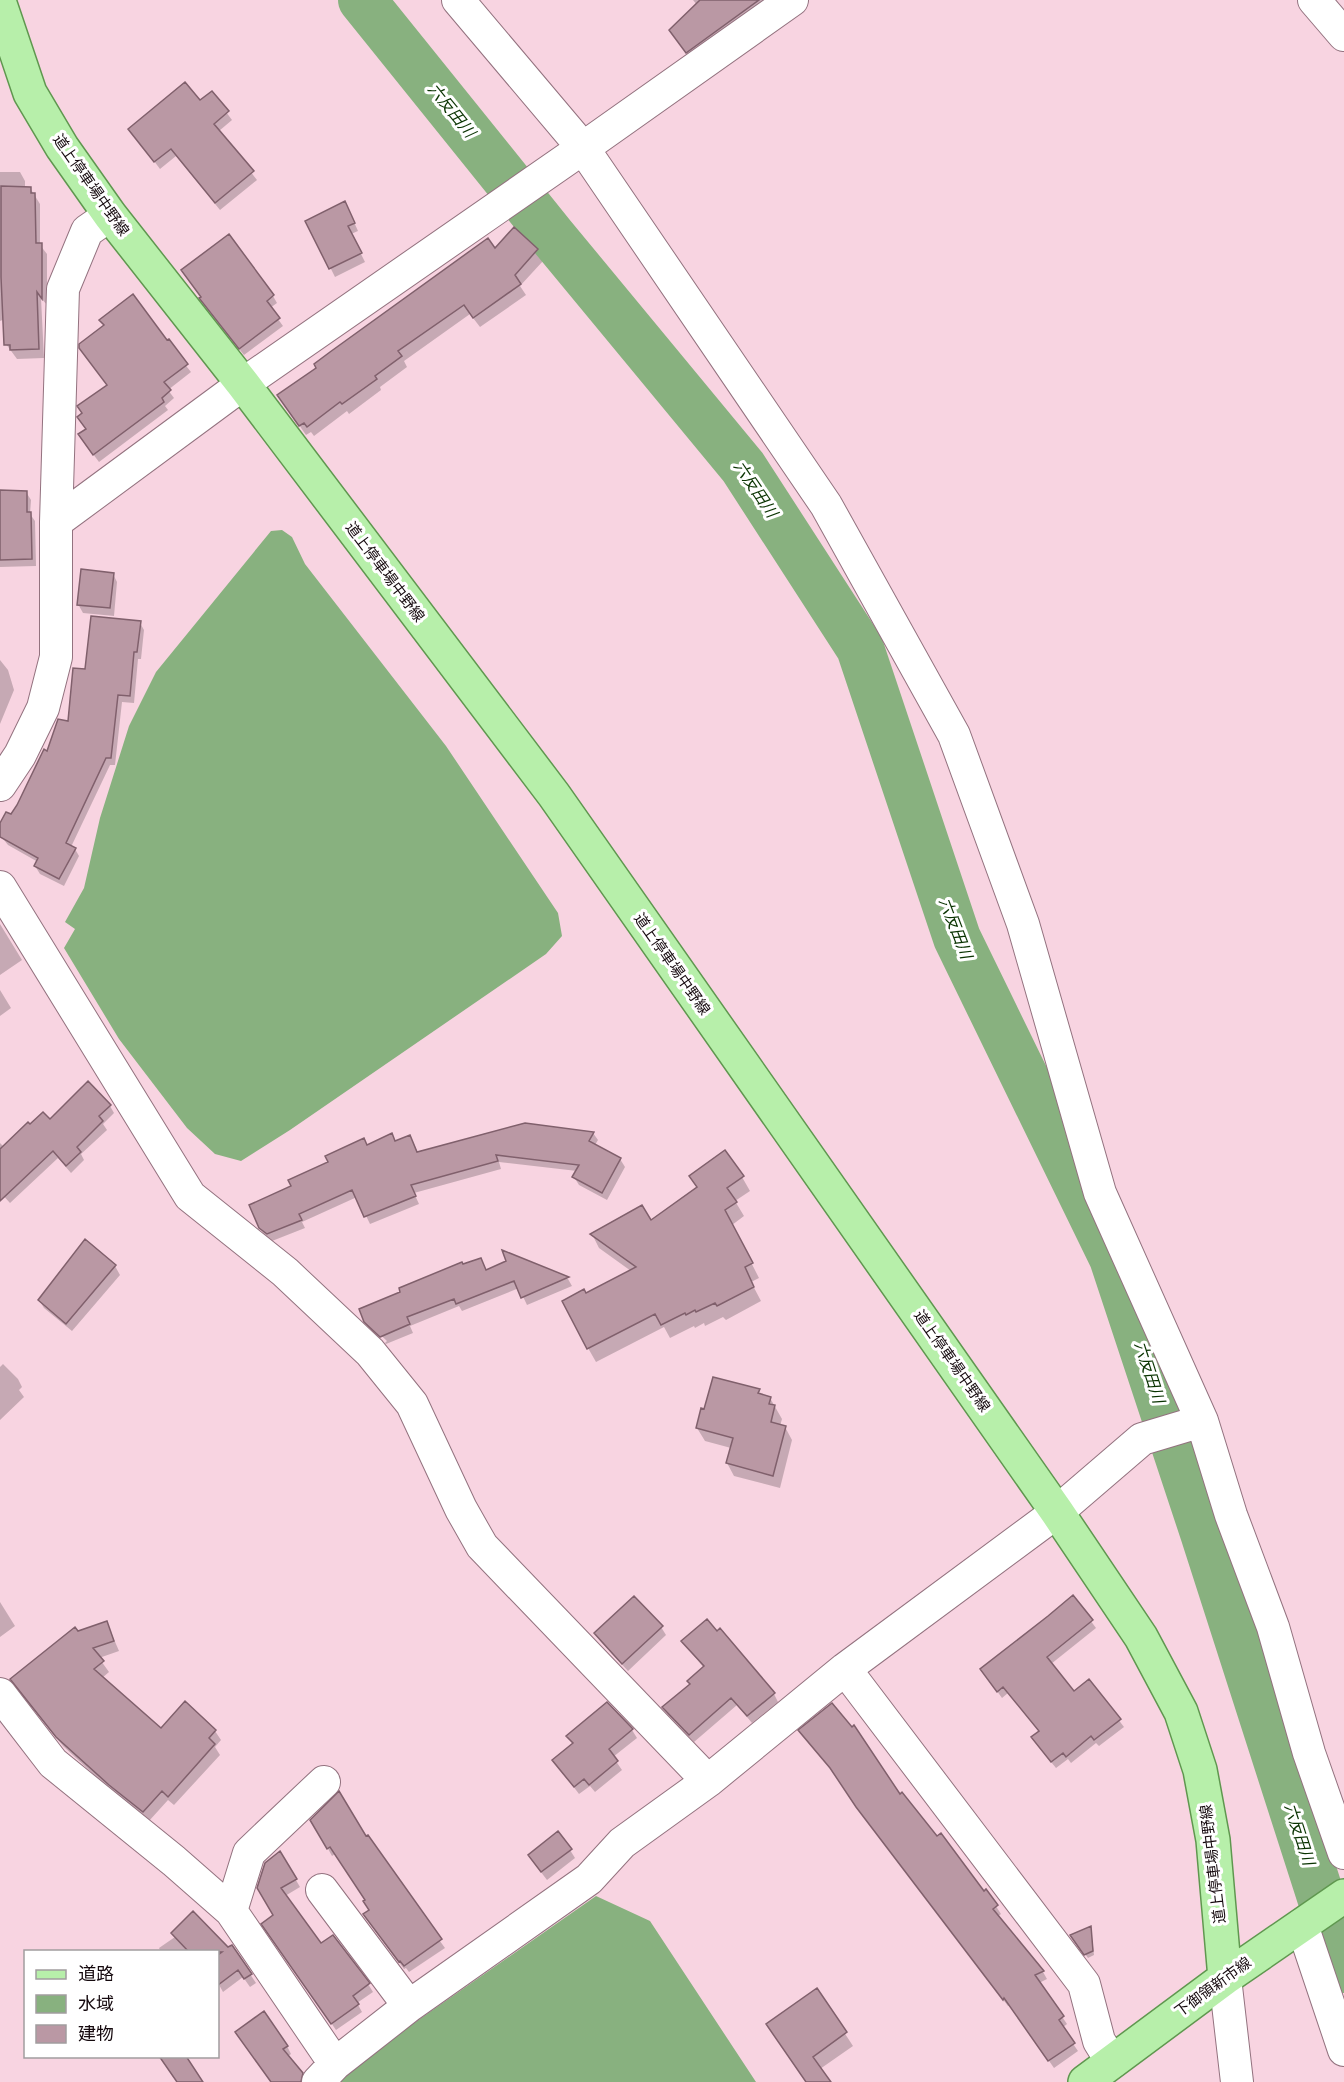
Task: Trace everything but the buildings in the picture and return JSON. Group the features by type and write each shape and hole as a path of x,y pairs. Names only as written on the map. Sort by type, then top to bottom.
{"main road":[{"name":"道上停車場中野線","path":"0,4 30,93 62,147 110,214 243,384 554,795 1057,1512 1141,1637 1181,1712 1200,1770 1213,1840 1225,1978"},
{"name":"下御領新市線","path":"1085,2082 1225,1978 1344,1896"}],"street":[{"path":"458,0 576,153 826,506 954,735 1023,924 1100,1193 1202,1421 1231,1515 1273,1627 1309,1753 1344,1853"},
{"path":"56,522 243,384 792,0"},
{"path":"1314,0 1344,35"},
{"path":"0,784 20,755 43,708 56,657 56,522 63,289 87,231 110,214"},
{"path":"0,887 190,1196 285,1272 369,1352 412,1404 461,1509 482,1546 708,1781"},
{"path":"0,1694 53,1763 174,1861 231,1911 327,2073 410,2006 589,1879 622,1843 708,1781 844,1669 1057,1512 1142,1439 1202,1421"},
{"path":"844,1669 1084,1984 1099,2041 1112,2062"},
{"path":"231,1911 249,1853 324,1782"},
{"path":"322,1890 410,2006"},
{"path":"1305,1923 1344,2050"},
{"path":"1225,1978 1237,2082"}],"water":[{"path":"282,530 292,537 305,564 446,746 558,913 562,936 546,954 290,1130 241,1161 215,1154 187,1128 119,1039 64,948 75,929 65,922 84,888 100,818 129,726 156,672 271,531"},
{"path":"596,1896 650,1921 756,2082 337,2082 351,2067"}],"waterway":[{"name":"六反田川","path":"362,0 552,236 743,467 860,648 957,938 1113,1258 1344,1969"}]}
